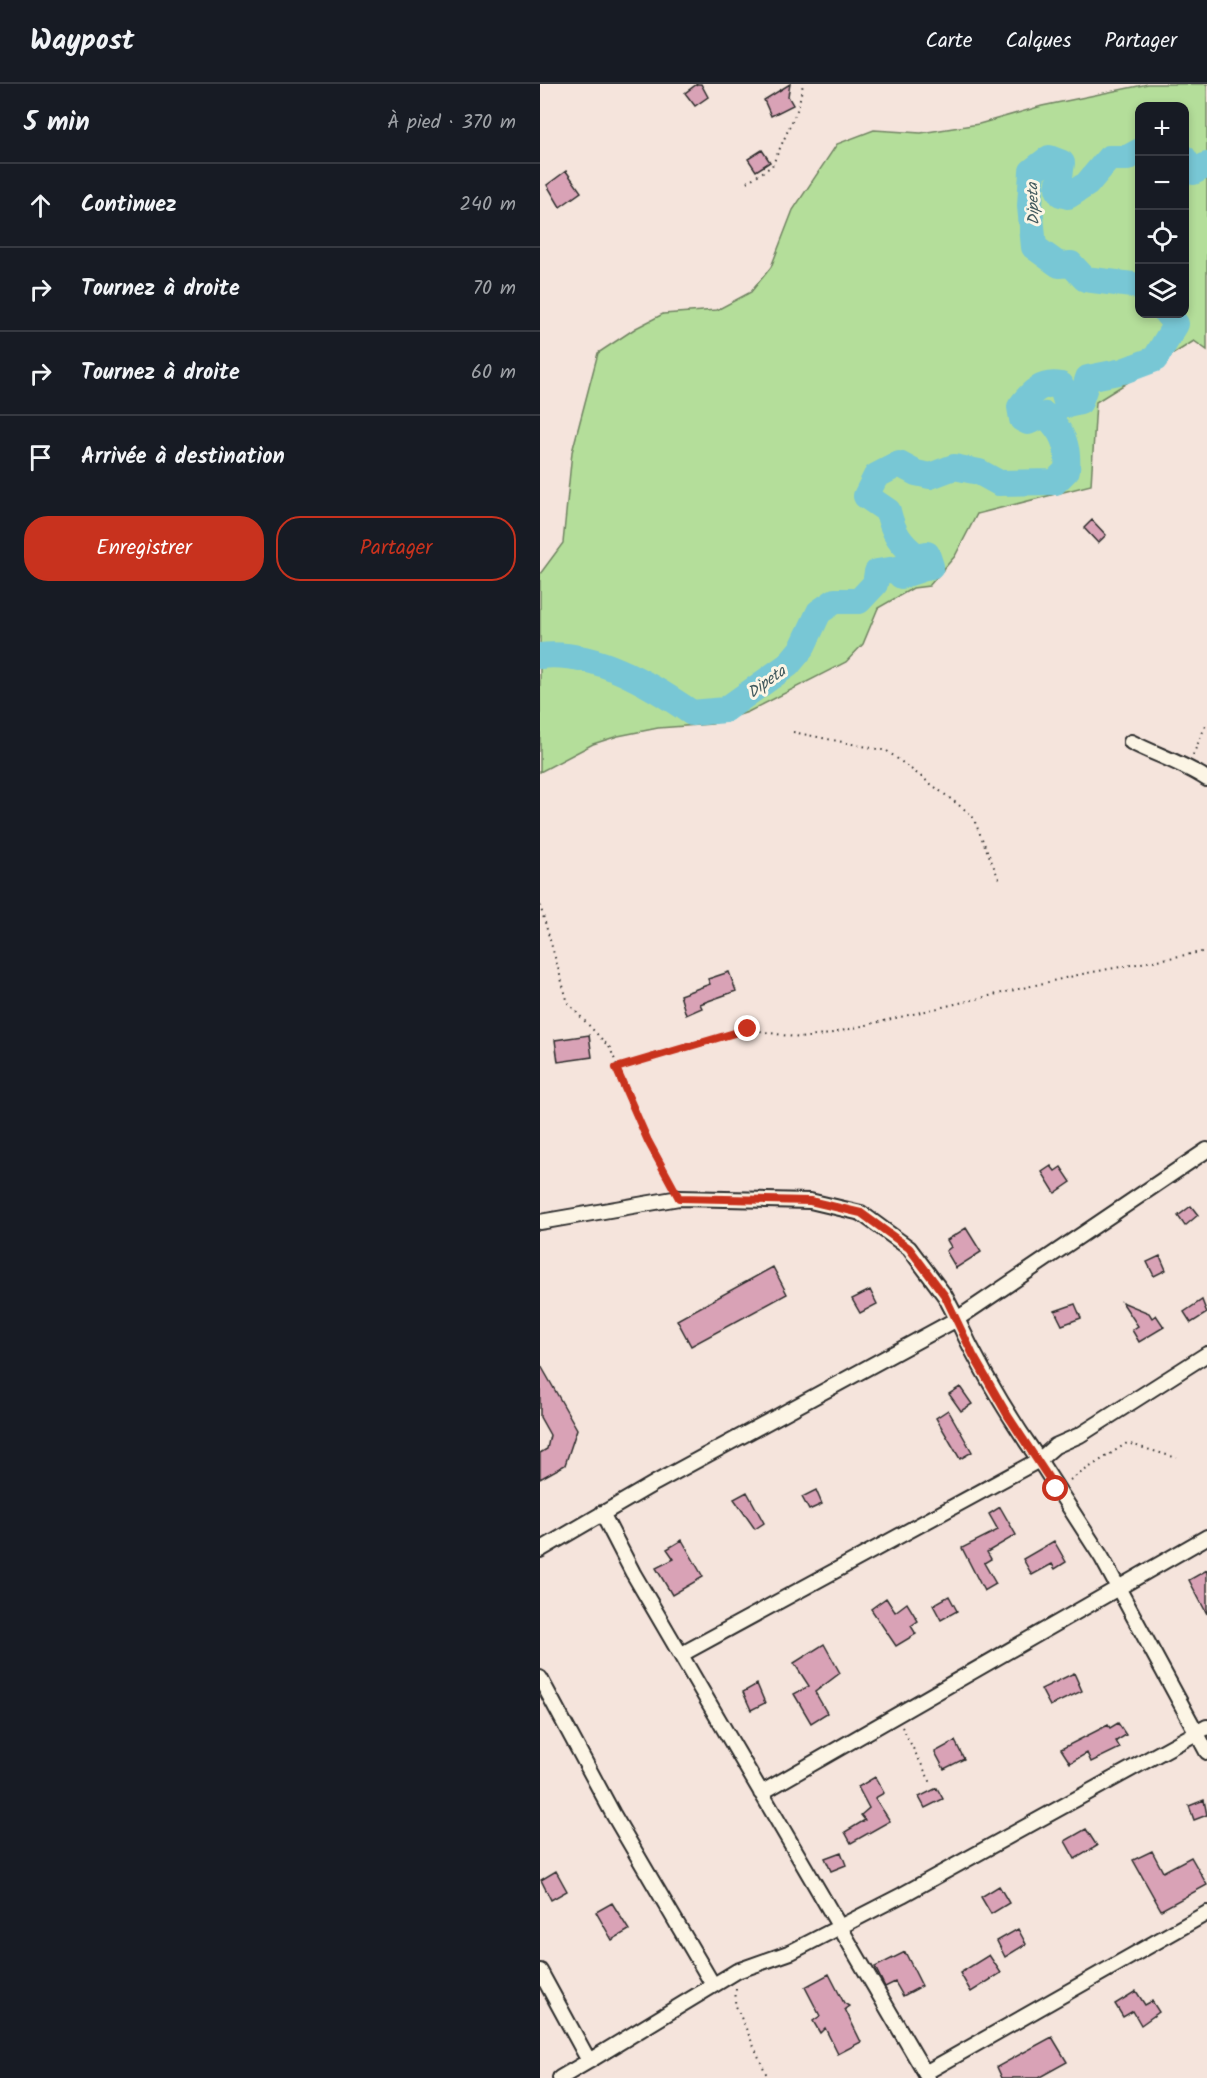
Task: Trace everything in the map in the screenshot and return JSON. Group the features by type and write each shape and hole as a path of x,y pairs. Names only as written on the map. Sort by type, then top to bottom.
{"street":[{"path":"1131,742 1155,754 1188,765 1207,779"},
{"path":"540,1551 602,1513 957,1318 1207,1150"},
{"path":"540,1222 679,1198 810,1201 861,1213 909,1248 945,1296 973,1355 1008,1416 1102,1558 1201,1729 1207,1752"},
{"path":"682,1654 1039,1460 1055,1446 1080,1435 1207,1354"},
{"path":"602,1513 633,1573 682,1654 837,1928 926,2075 1207,1912"},
{"path":"761,1793 827,1753 897,1717 1119,1590 1207,1537"},
{"path":"540,1678 613,1814 714,1985"},
{"path":"560,2078 737,1971 791,1952 1201,1729"},
{"path":"540,1971 589,2061"}],"path":[{"path":"747,182 772,166 798,108 803,84"},
{"path":"1188,765 1207,722"},
{"path":"793,732 887,751 972,815 999,879"},
{"path":"540,905 568,1003 610,1048 616,1068 648,1141 679,1198"},
{"path":"616,1068 748,1029 800,1038 824,1035 1082,974 1207,951"},
{"path":"1056,1489 1127,1443 1177,1458"},
{"path":"897,1717 931,1783"},
{"path":"737,1971 735,2004 768,2078"}],"green space":[{"path":"1148,84 1207,84 1207,350 1194,341 1096,402 1091,485 977,514 955,556 929,586 913,588 878,608 863,644 846,662 748,712 712,724 658,728 618,736 593,744 540,772 540,574 563,543 572,452 598,353 636,328 663,314 717,310 751,292 771,267 793,210 837,144 874,130 921,133 979,124 1042,106"}],"building":[{"path":"697,84 701,84 708,97 695,106 685,93"},
{"path":"790,84 788,96 793,105 771,116 764,100"},
{"path":"762,150 770,162 756,171 748,159"},
{"path":"566,171 581,192 560,207 547,185"},
{"path":"1092,520 1106,535 1098,543 1084,528"},
{"path":"729,972 736,991 700,1004 702,1008 686,1015 680,995 710,984 708,979"},
{"path":"589,1035 592,1057 558,1062 555,1040"},
{"path":"1051,1166 1055,1171 1061,1167 1071,1182 1055,1193 1042,1172"},
{"path":"1191,1206 1198,1215 1185,1226 1178,1216"},
{"path":"966,1228 981,1252 956,1268 946,1251 951,1247 947,1240"},
{"path":"1160,1256 1166,1270 1154,1276 1147,1262"},
{"path":"773,1267 787,1294 691,1346 677,1320"},
{"path":"870,1290 877,1304 860,1313 852,1299"},
{"path":"1202,1300 1207,1313 1191,1323 1184,1312"},
{"path":"1122,1302 1149,1313 1152,1318 1156,1315 1164,1327 1139,1342 1132,1330 1138,1326"},
{"path":"1075,1304 1081,1318 1062,1325 1055,1311"},
{"path":"540,1364 577,1429 565,1465 540,1479 540,1453 547,1449 550,1435 540,1417"},
{"path":"960,1387 972,1404 961,1411 949,1394"},
{"path":"948,1410 972,1452 960,1459 936,1418"},
{"path":"816,1490 822,1504 809,1510 802,1497"},
{"path":"747,1492 764,1523 755,1529 734,1499"},
{"path":"1000,1507 1016,1535 987,1552 991,1559 984,1563 996,1584 984,1591 962,1548 998,1530 989,1514"},
{"path":"682,1540 703,1577 672,1595 656,1568 674,1559 667,1549"},
{"path":"1054,1541 1066,1562 1055,1569 1052,1564 1032,1575 1023,1559"},
{"path":"1207,1570 1207,1614 1189,1580"},
{"path":"949,1596 957,1611 941,1620 933,1605"},
{"path":"886,1598 895,1612 907,1603 918,1621 911,1626 916,1634 896,1646 871,1609"},
{"path":"824,1644 840,1673 815,1692 827,1713 811,1723 794,1694 809,1686 794,1663"},
{"path":"1074,1673 1082,1691 1050,1706 1041,1689"},
{"path":"757,1684 765,1703 751,1710 743,1692"},
{"path":"1118,1723 1126,1735 1116,1741 1120,1748 1091,1762 1087,1753 1070,1763 1061,1749 1108,1725 1110,1728"},
{"path":"955,1741 964,1759 944,1769 935,1752"},
{"path":"875,1777 884,1793 875,1798 890,1821 851,1843 845,1832 865,1820 861,1815 869,1808 858,1787"},
{"path":"937,1788 943,1799 925,1808 919,1797"},
{"path":"1204,1800 1207,1815 1194,1820 1189,1806"},
{"path":"1086,1829 1097,1846 1075,1859 1065,1841"},
{"path":"1152,1851 1163,1872 1191,1857 1207,1885 1161,1910 1133,1860"},
{"path":"841,1852 846,1865 831,1871 825,1858"},
{"path":"556,1871 567,1891 551,1900 541,1880"},
{"path":"999,1886 1009,1903 991,1914 981,1897"},
{"path":"612,1903 629,1930 612,1940 596,1912"},
{"path":"1018,1929 1026,1944 1005,1957 997,1941"},
{"path":"905,1952 922,1986 903,1996 895,1982 885,1987 875,1967"},
{"path":"989,1955 1001,1973 971,1992 960,1973"},
{"path":"829,1974 844,2003 849,2006 845,2009 861,2042 838,2054 825,2028 820,2033 813,2021 820,2016 805,1987"},
{"path":"1136,1991 1145,2005 1152,2001 1159,2012 1141,2025 1133,2011 1123,2017 1115,2004"},
{"path":"1052,2037 1067,2062 1038,2078 1002,2078 997,2067"}],"waterway":[{"name":"Dipeta","path":"1135,154 1127,158 1109,158 1087,184 1068,196 1061,194 1058,189 1062,163 1049,158 1032,171 1030,206 1034,247 1059,265 1071,264 1085,279 1135,285"},
{"name":"Dipeta","path":"1189,166 1193,172 1207,165"},
{"name":"Dipeta","path":"540,656 581,658 620,671 658,691 692,713 725,710 788,665 802,648 819,612 835,601 859,601 875,584 877,572 896,569 901,576 931,566 927,554 917,556 902,542 892,525 888,511 866,496 876,476 899,464 916,473 930,476 954,467 979,472 999,483 1055,482 1067,470 1066,447 1060,433 1045,415 1028,422 1022,419 1020,407 1033,392 1043,386 1054,384 1061,385 1067,405 1080,402 1088,378 1123,371 1155,359 1176,324 1171,318"}],"route":[{"path":"748,1029 616,1068 648,1141 679,1198 810,1201 861,1213 909,1248 945,1296 973,1355 1008,1416 1056,1489"}]}
